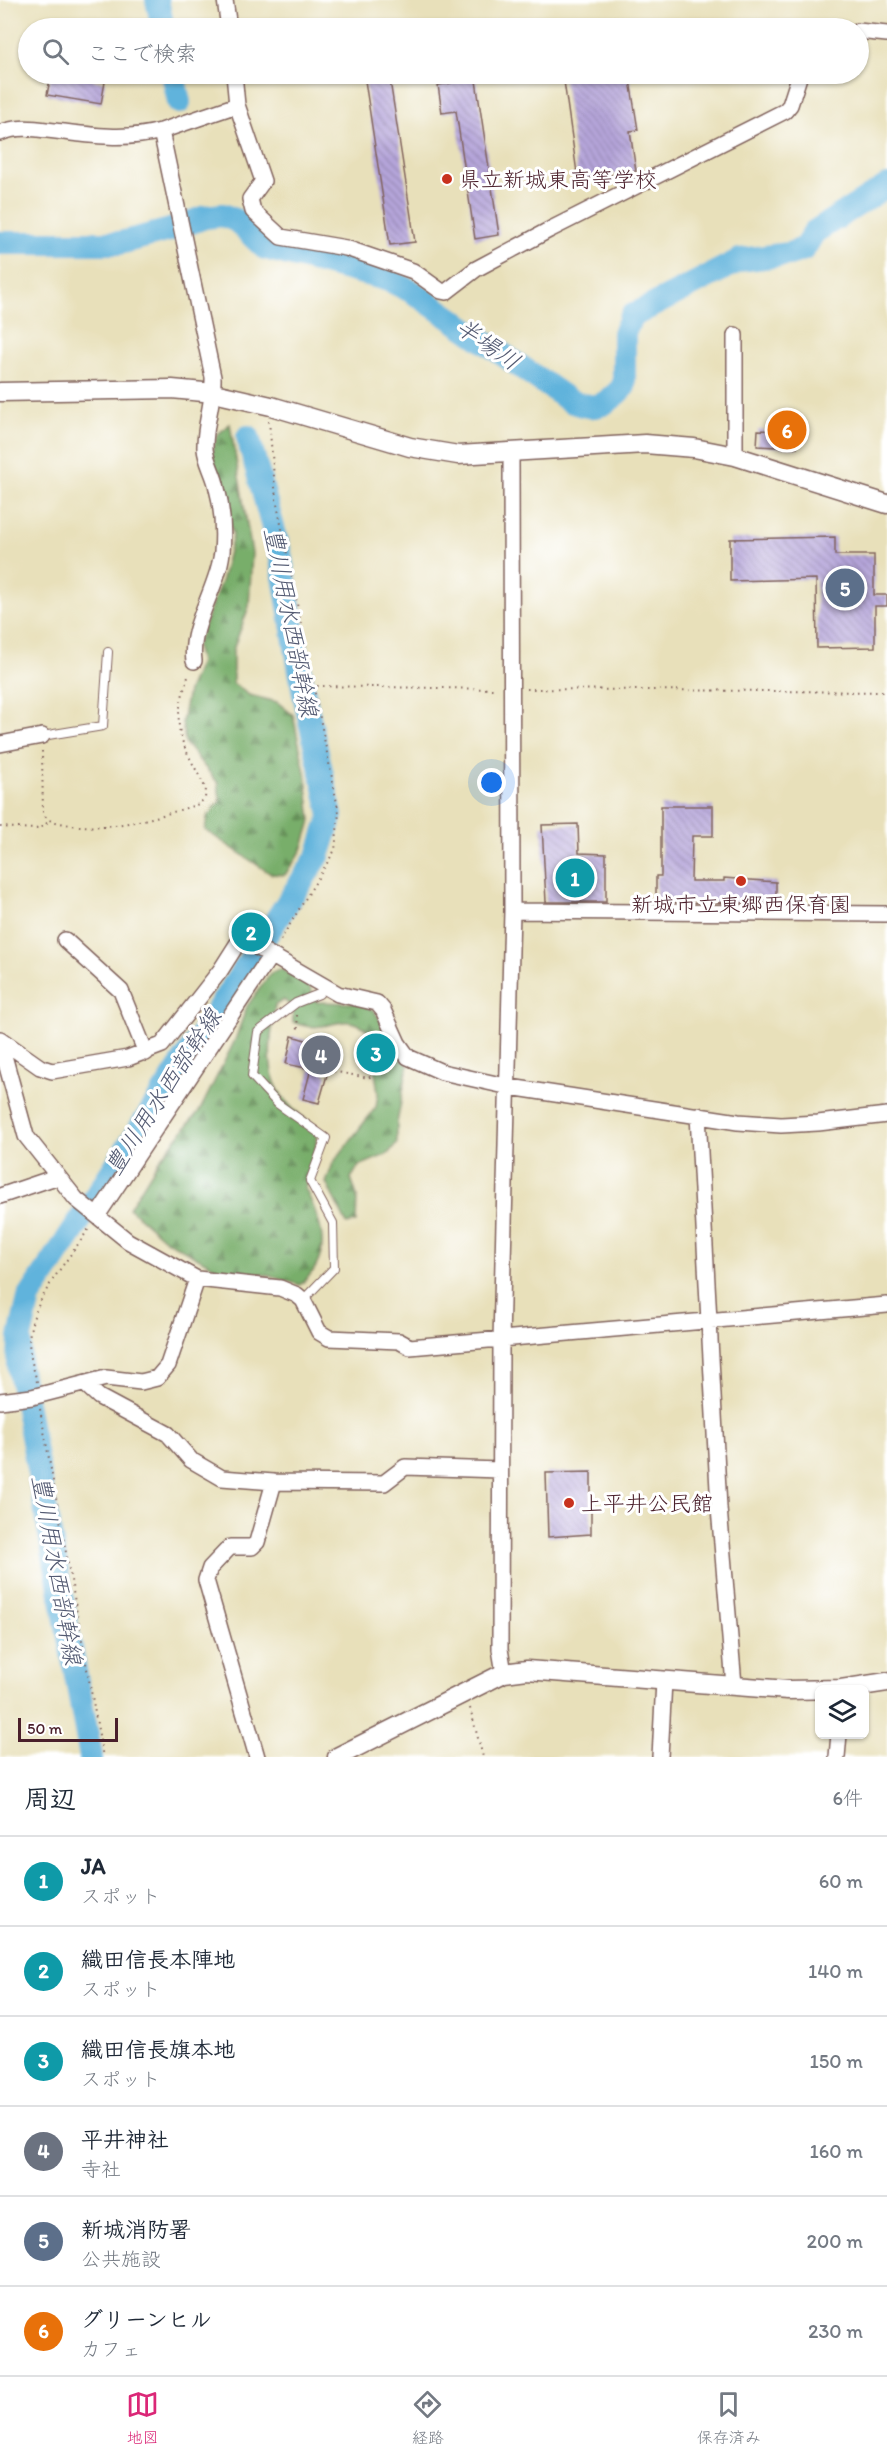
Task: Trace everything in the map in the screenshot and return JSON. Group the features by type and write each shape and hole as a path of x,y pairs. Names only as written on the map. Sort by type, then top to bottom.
{"street":[{"path":"225,0 227,18"},
{"path":"869,33 887,34"},
{"path":"235,84 237,105 263,181 250,199 253,211 274,232 293,240 346,248 402,267 446,292 476,269 539,235 785,111 790,105 797,84"},
{"path":"0,133 31,128 139,137 237,105"},
{"path":"160,131 213,377 214,393 205,451 222,516 222,551 217,581 197,628 193,643 194,661"},
{"path":"735,335 735,456"},
{"path":"0,392 172,389 214,393 271,406 410,447 458,455 645,444 694,448 735,456 887,504"},
{"path":"504,1672 500,1649 500,1470 512,910 511,451"},
{"path":"0,744 42,736"},
{"path":"512,910 887,914"},
{"path":"0,1040 40,1067 52,1071 146,1053 162,1045 220,971 241,938 324,988 377,1004 384,1010 398,1043 408,1057 442,1072 510,1087 738,1122 782,1125 887,1115"},
{"path":"65,940 121,991 146,1053"},
{"path":"95,1214 269,953"},
{"path":"0,1040 26,1136 76,1200 128,1241 197,1279 280,1288 303,1300 316,1327 329,1338 399,1341 410,1347 887,1305"},
{"path":"698,1115 708,1321 734,1685"},
{"path":"0,1196 56,1177"},
{"path":"6,1400 86,1385 106,1378 141,1382 157,1378 168,1365 197,1279"},
{"path":"86,1385 99,1396 168,1434 191,1460 222,1478 274,1482 384,1483 405,1467 500,1470"},
{"path":"257,1757 206,1580 210,1568 230,1547 252,1547 257,1542 274,1482"},
{"path":"337,1757 504,1672 527,1670 788,1690 815,1689"},
{"path":"660,1757 664,1681"},
{"path":"867,1685 887,1682"},
{"path":"837,1757 839,1739"}],"lane":[{"path":"42,736 103,726 108,652"},
{"path":"303,1300 334,1268 333,1223 310,1181 326,1138 278,1104 252,1076 258,1032 296,1003 319,994 324,988"}],"path":[{"path":"269,953 302,909 335,850 339,813 316,686 276,499 269,417 271,406"},
{"path":"42,736 43,814 49,820 101,827 125,824 199,804 205,798 206,789 180,738 177,722 194,661"},
{"path":"316,686 887,692"},
{"path":"0,827 36,829 45,826 49,820"},
{"path":"322,1069 368,1078 408,1057"},
{"path":"95,1214 35,1314 30,1333 30,1353 35,1396 103,1757"},
{"path":"465,1691 483,1757"}],"green space":[{"path":"230,424 252,553 249,606 233,650 233,683 249,695 277,702 293,715 306,777 311,821 302,850 285,875 271,874 205,830 207,817 220,801 218,783 185,743 182,722 188,691 200,662 196,646 222,579 233,535 212,454 217,435"},
{"path":"281,969 309,986 317,1002 356,1003 374,1010 408,1065 397,1123 397,1143 388,1154 359,1166 351,1178 357,1196 356,1222 347,1224 326,1183 333,1163 376,1107 378,1093 374,1065 382,1047 370,1032 359,1025 339,1022 307,1026 293,1022 293,1008 284,1000 275,1005 271,1044 273,1075 278,1089 287,1102 317,1127 316,1145 305,1188 320,1226 321,1251 318,1263 300,1285 267,1275 218,1269 164,1239 129,1208 159,1160 200,1110 235,1040 247,1006 271,973"}],"building":[{"path":"49,84 105,84 101,104 47,95"},
{"path":"366,84 391,84 415,242 390,245"},
{"path":"476,84 499,235 475,239 456,111 442,113 438,85"},
{"path":"564,84 631,84 638,130 630,131 636,171 578,180"},
{"path":"758,430 798,432 797,448 757,446"},
{"path":"835,537 835,555 874,555 874,595 887,595 887,606 875,606 875,647 817,648 816,579 730,581 730,539"},
{"path":"661,806 713,806 713,836 692,836 691,881 724,881 724,878 776,882 776,903 656,902 656,876 661,876"},
{"path":"578,824 579,853 606,854 606,902 546,902 542,825"},
{"path":"292,1036 329,1047 324,1074 327,1075 319,1103 303,1099 311,1069 286,1064"},
{"name":"上平井公民館","path":"591,1472 591,1534 548,1537 546,1473"}],"waterway":[{"name":"豊川用水西部幹線","path":"157,0 161,18"},
{"name":"豊川用水西部幹線","path":"175,84 179,102"},
{"name":"半場川","path":"0,243 120,243 170,230 205,217 223,215 237,221 265,248 389,280 413,292 570,401 594,406 605,403 624,386 624,333 632,316 740,260 789,254 804,249 814,232 887,186"},
{"name":"豊川用水西部幹線","path":"91,1757 19,1365 20,1337 29,1298 318,856 331,815 304,694 280,553 248,437"}],"place":[{"name":"県立新城東高等学校","path":"447,179"},
{"name":"グリーンヒル","path":"787,430"},
{"name":"新城消防署","path":"845,588"},
{"name":"JA","path":"575,878"},
{"name":"新城市立東郷西保育園","path":"741,881"},
{"name":"織田信長本陣地","path":"251,932"},
{"name":"織田信長旗本地","path":"376,1053"},
{"name":"平井神社","path":"321,1055"},
{"name":"上平井公民館","path":"569,1503"}]}
